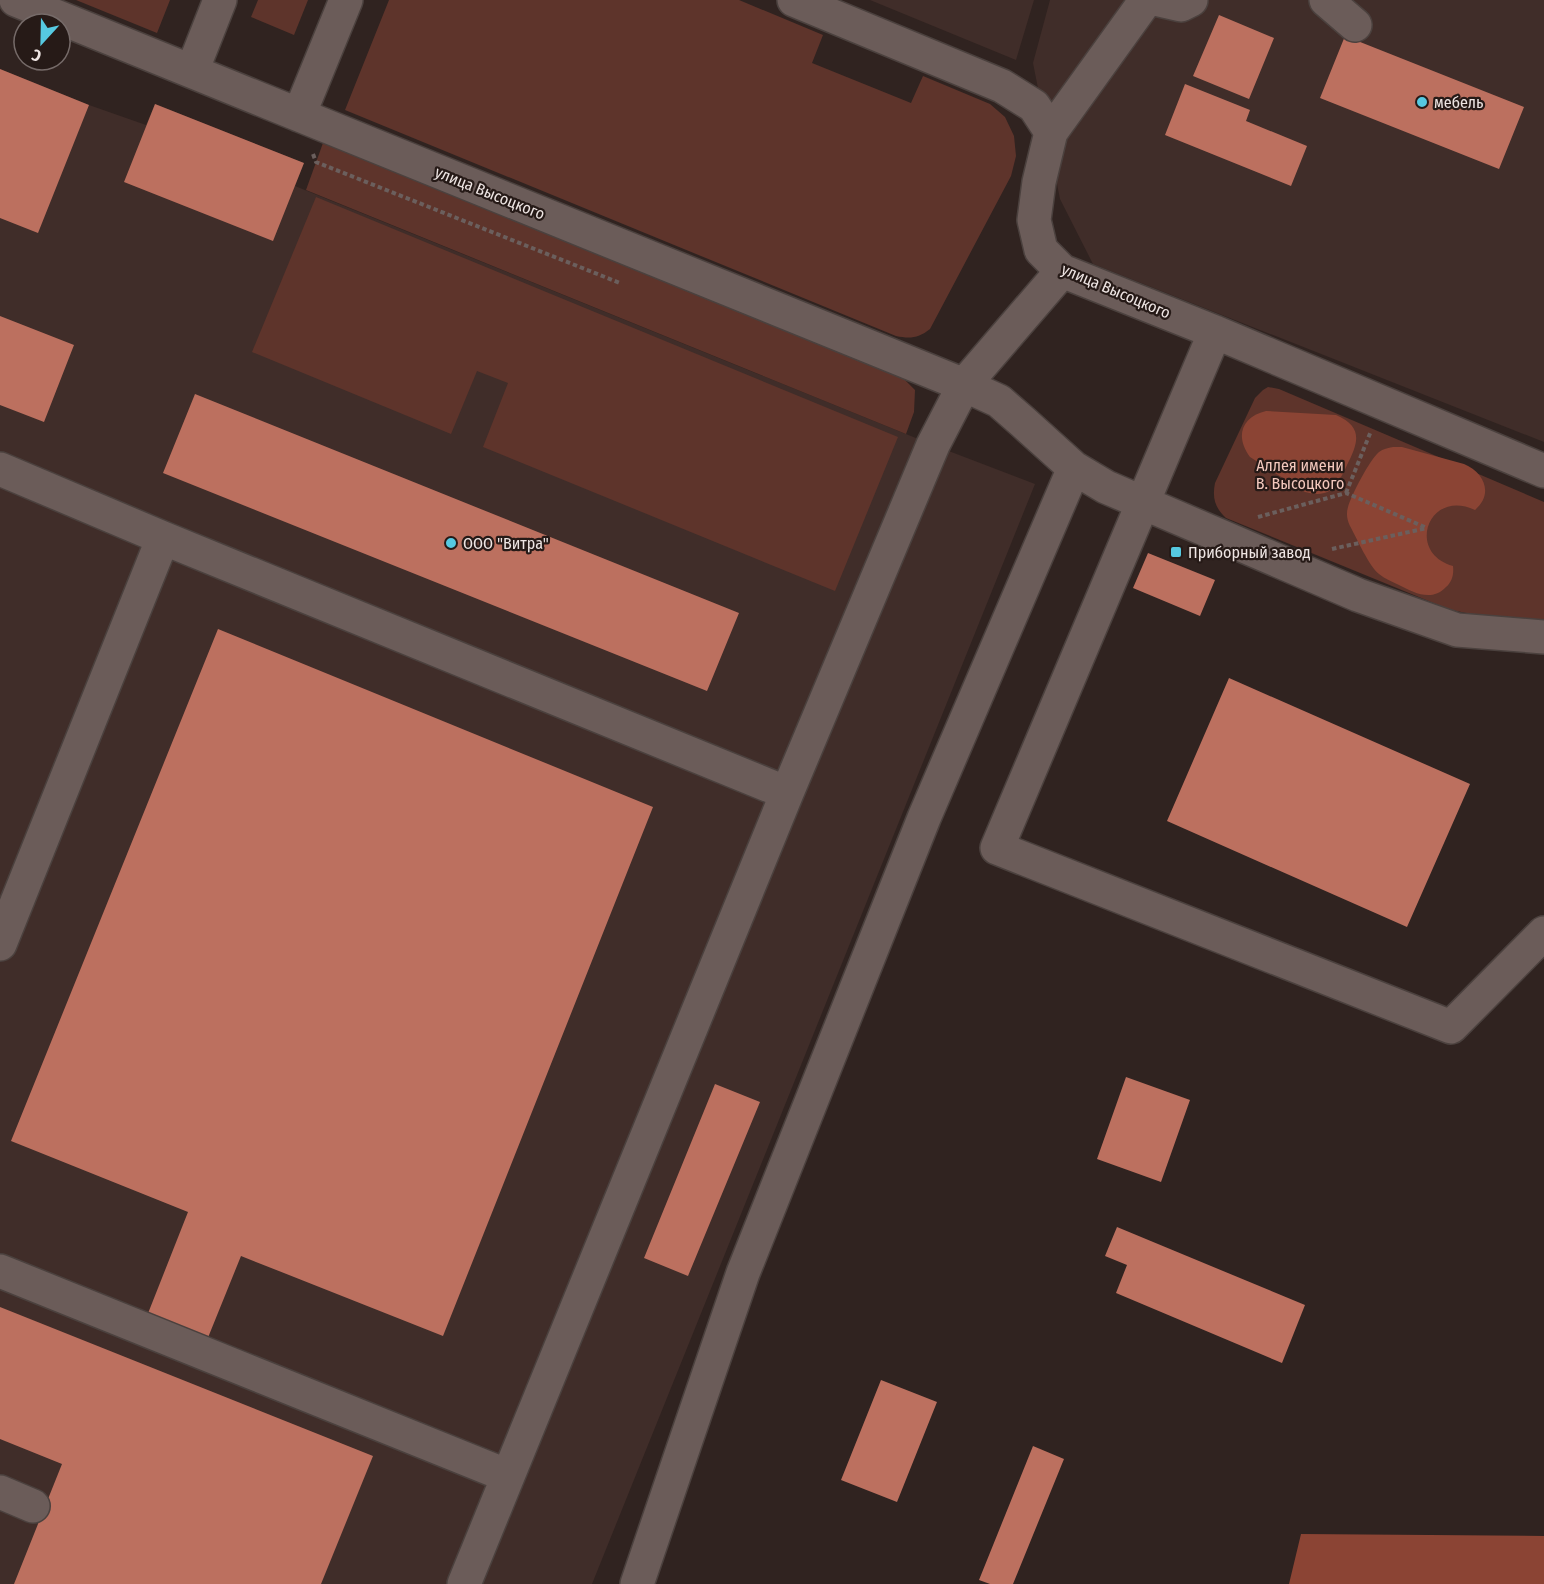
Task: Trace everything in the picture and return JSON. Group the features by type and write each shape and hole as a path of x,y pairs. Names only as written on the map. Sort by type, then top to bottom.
{"street":[{"name":"улица Высоцкого","path":"16,0 999,401 1074,468 1106,487 1142,503"},
{"path":"192,71 220,0"},
{"path":"299,115 346,0"},
{"path":"794,0 1002,86 1034,106 1051,132 1146,0"},
{"path":"1159,0 1181,5 1191,0"},
{"path":"1326,0 1355,25"},
{"name":"улица Высоцкого","path":"1051,132 1039,182 1034,220 1041,250 1062,271 1215,332 1544,471"},
{"path":"464,1584 787,793 933,445 964,386 1062,271"},
{"path":"1215,332 997,848 1451,1027 1544,933"},
{"path":"637,1584 743,1273 924,818 1074,468"},
{"path":"0,469 787,793"},
{"path":"1142,503 1358,595 1457,630 1544,637"},
{"path":"0,944 163,538"},
{"path":"0,1271 508,1476"},
{"path":"0,1492 33,1506"}],"path":[{"path":"1346,494 1383,403"},
{"path":"1257,517 1346,494 1427,528 1279,561"}],"shaded area":[{"path":"870,0 1034,0 1016,60"},
{"path":"1050,0 1544,0 1544,442 1093,264 1060,199 1033,63"},
{"path":"0,69 146,125 155,104 304,163 295,186 933,445 1035,484 592,1584 0,1584"}],"green space":[{"path":"76,0 170,0 157,33"},
{"path":"258,0 308,0 294,35 251,17"},
{"path":"389,0 739,0 823,35 812,63 911,103 923,76 990,104 1005,117 1014,136 1016,156 1011,176 930,329 914,337 896,336 345,110"},
{"path":"323,143 868,359 900,375 915,390 914,412 906,434 306,190"},
{"path":"316,197 898,437 835,591 483,447 508,383 477,371 451,434 252,352"},
{"name":"Аллея имени В. Высоцкого","path":"1268,387 1279,389 1544,502 1544,619 1496,617 1448,609 1226,518 1215,502 1215,483 1255,398"},
{"path":"1266,411 1336,415 1351,425 1356,436 1354,450 1340,479 1332,489 1321,494 1305,492 1250,457 1243,442 1243,429 1251,418"},
{"path":"1393,447 1402,447 1464,464 1477,472 1484,484 1484,497 1475,510 1459,506 1445,508 1435,514 1429,524 1427,536 1430,548 1438,559 1453,566 1450,583 1441,592 1435,594 1423,595 1411,591 1379,574 1367,559 1348,521 1348,507 1366,470 1379,452"},
{"path":"1301,1534 1544,1536 1544,1584 1289,1584"}],"building":[{"path":"1219,15 1274,38 1249,99 1193,76"},
{"name":"мебель","path":"1345,36 1524,107 1499,169 1320,98"},
{"path":"0,69 89,105 38,233 0,218"},
{"path":"1185,84 1250,110 1246,121 1307,146 1291,186 1165,135"},
{"path":"155,104 304,163 273,241 124,182"},
{"path":"0,316 74,345 44,422 0,405"},
{"name":"ООО \"Витра\"","path":"195,394 739,613 707,691 163,473"},
{"path":"1148,553 1215,580 1200,616 1133,588"},
{"path":"218,629 653,807 443,1336 241,1256 205,1345 145,1321 188,1212 11,1141"},
{"path":"1229,678 1470,784 1407,927 1167,821"},
{"path":"1126,1077 1190,1100 1161,1182 1097,1159"},
{"path":"715,1084 760,1102 688,1276 644,1258"},
{"path":"1117,1227 1305,1305 1282,1363 1116,1293 1127,1265 1105,1256"},
{"path":"0,1307 373,1456 321,1584 14,1584 62,1464 0,1439"},
{"path":"881,1380 937,1402 897,1502 841,1480"},
{"path":"1033,1446 1064,1459 1013,1584 990,1584 979,1580"}],"place":[{"name":"мебель","path":"1422,102"},
{"name":"ООО \"Витра\"","path":"451,543"},
{"name":"Приборный завод","path":"1176,552"}]}
